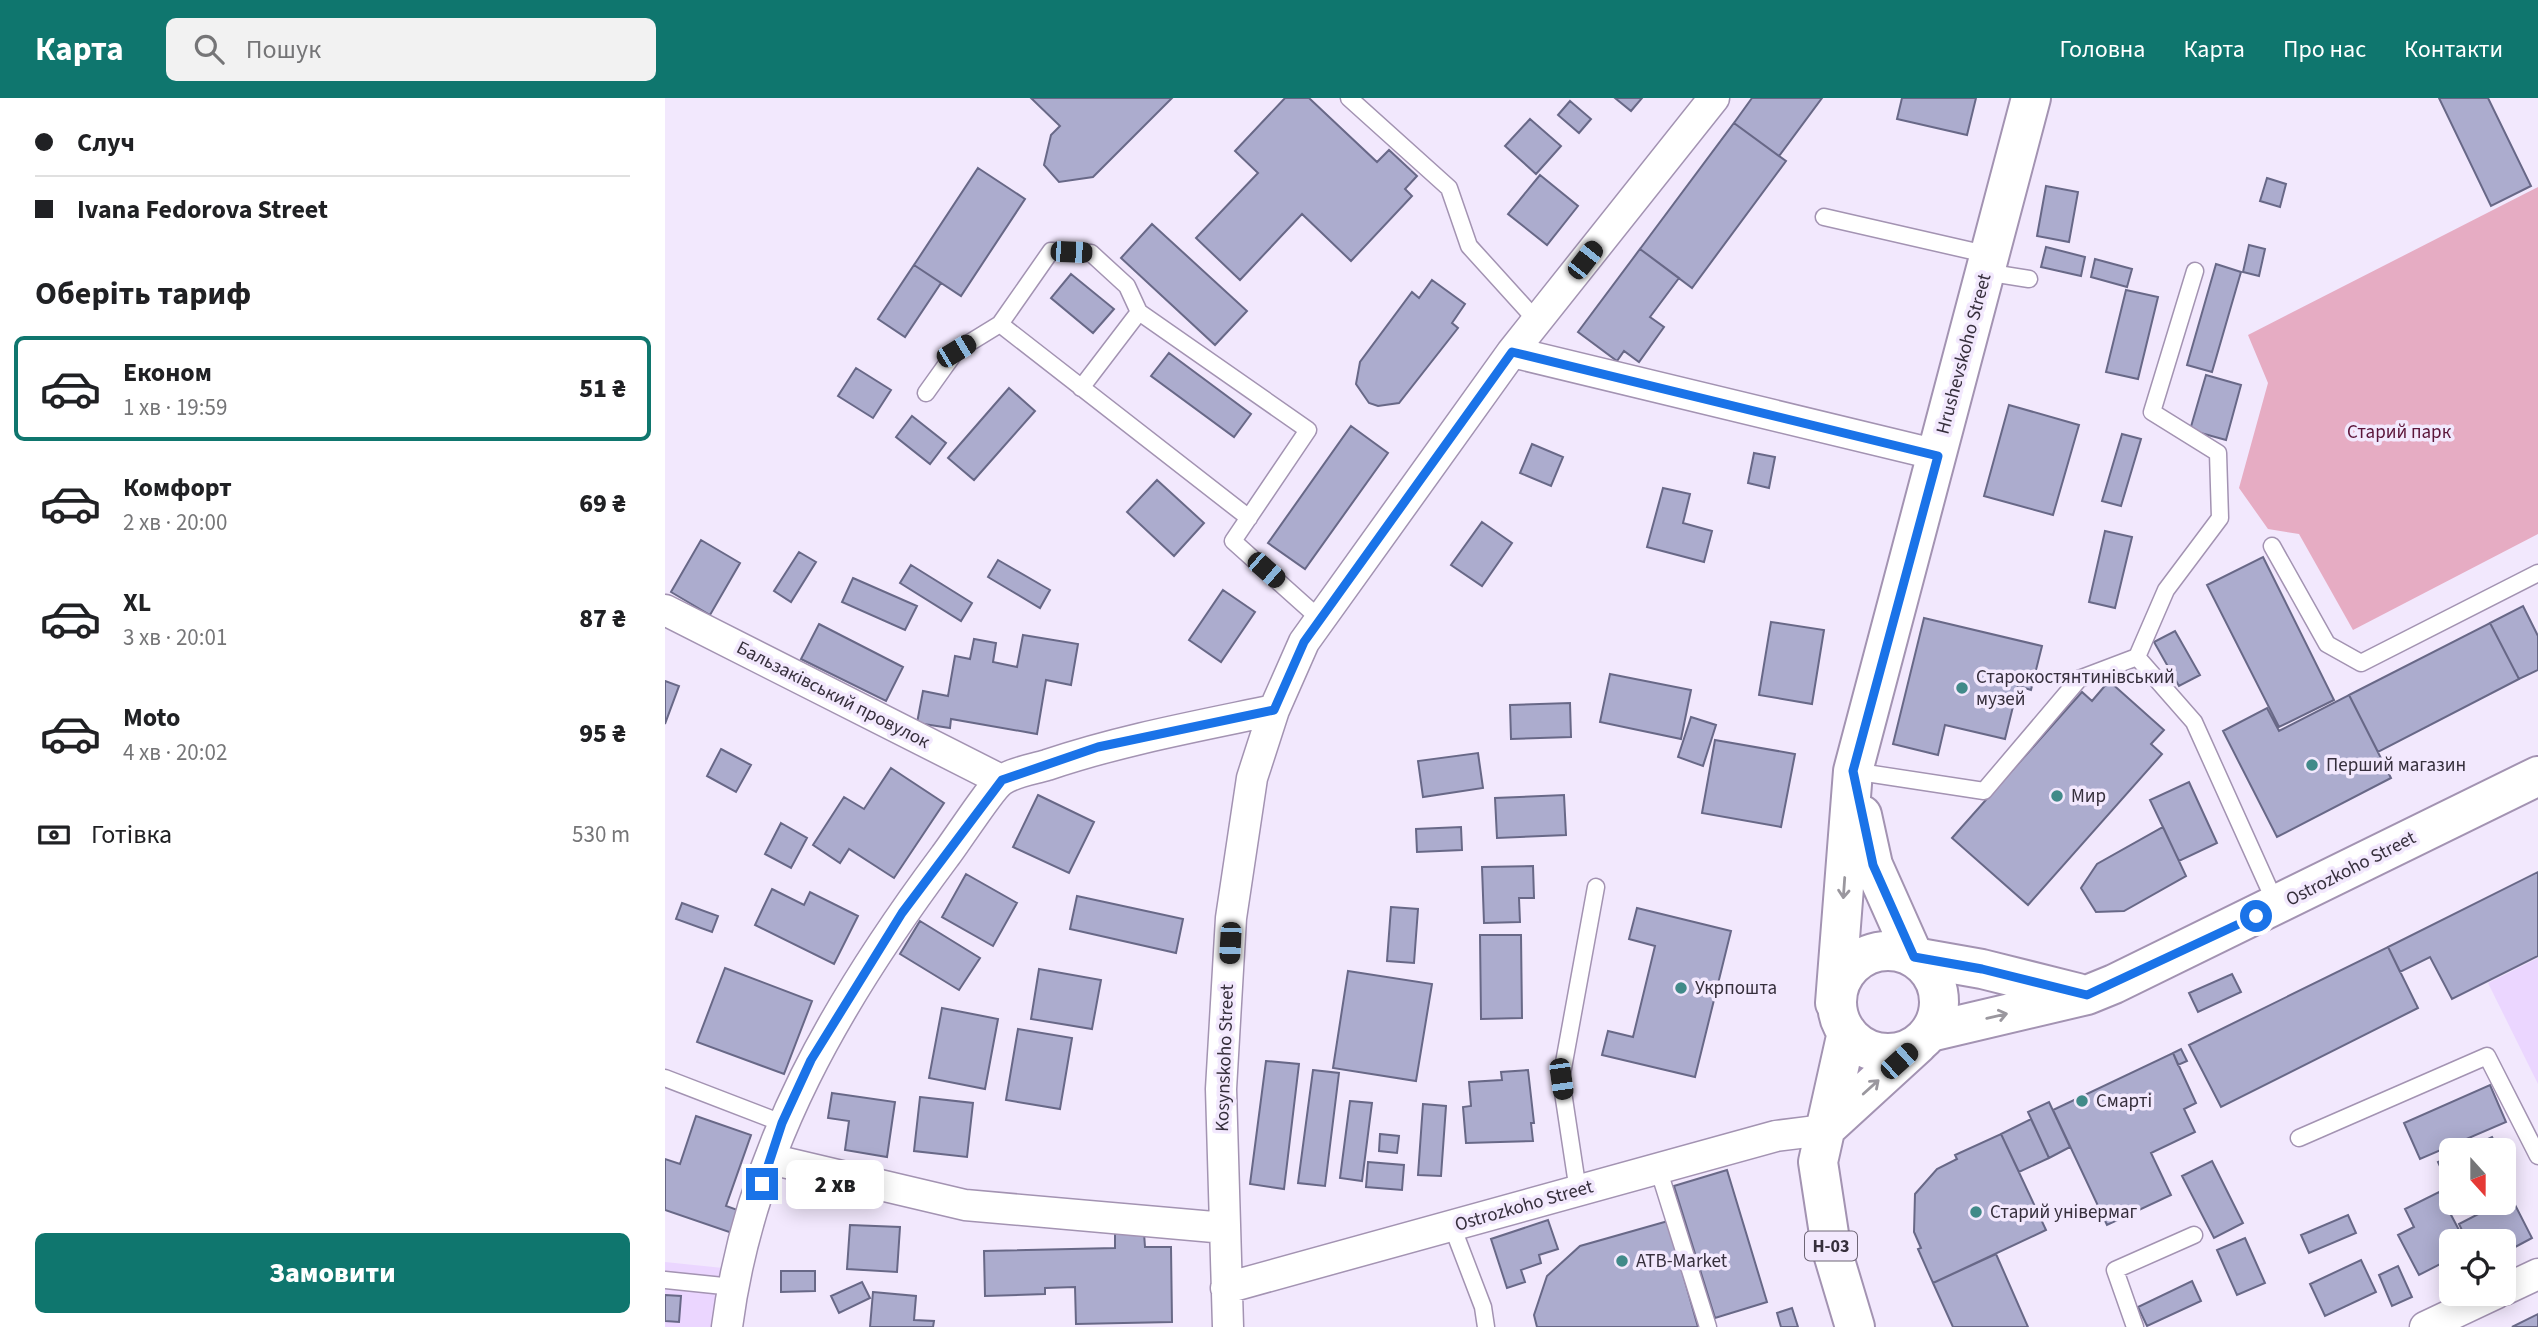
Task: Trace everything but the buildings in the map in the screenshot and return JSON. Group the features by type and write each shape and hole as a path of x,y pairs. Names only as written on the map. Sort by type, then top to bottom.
{"main road":[{"name":"Hrushevskoho Street","path":"1850,1324 1831,1247 1818,1162 1841,1018 1853,771 2031,98"},
{"name":"Hrushevskoho Street","path":"1853,771 1873,865 1914,957"},
{"name":"Ostrozkoho Street","path":"1924,1038 2087,995 2277,906 2538,776"},
{"name":"Н-03","path":"1841,1018 1846,974 1869,954 1892,951 1914,957 1927,968 1936,983 1940,1000 1938,1017 1924,1038"},
{"path":"1914,957 1982,969 2087,995"},
{"path":"1841,1018 1858,1044 1888,1054 1924,1038"},
{"path":"1824,1130 1924,1038"}],"street":[{"name":"Kosynskoho Street","path":"1228,1327 1221,1089 1231,918 1252,778 1274,710 1304,642 1320,619 1512,352 1714,98"},
{"path":"1512,352 1938,456"},
{"name":"Бальзаківський провулок","path":"665,610 1002,780"},
{"path":"727,1327 733,1287 770,1158 782,1123 811,1060 902,913 1002,780 1098,747 1274,710"},
{"name":"Ostrozkoho Street","path":"1226,1288 1776,1136 1824,1130"},
{"path":"770,1158 965,1205 1226,1228"},
{"path":"2516,1284 2538,1274"},
{"path":"2425,1327 2469,1306"}],"lane":[{"path":"1349,98 1449,188 1469,246 1537,321"},
{"path":"1825,216 1988,263 2029,279"},
{"path":"926,393 956,351 1000,324 1051,251 1091,253 1128,286 1139,312 1308,430 1233,541 1320,619"},
{"path":"1853,771 1984,791 2079,679 2137,657 2166,590 2220,518 2218,453 2152,412 2195,271"},
{"path":"1081,388 1139,312"},
{"path":"1000,324 1249,518"},
{"path":"2272,546 2327,644 2361,663 2538,573"},
{"path":"2137,657 2194,722 2277,906"},
{"path":"1578,1191 1561,1079 1595,887"},
{"path":"2299,1138 2487,1056 2538,1156"},
{"path":"665,1078 782,1123"},
{"path":"1658,1168 1708,1327"},
{"path":"1452,1226 1483,1307 1486,1327"},
{"path":"2135,1327 2115,1270 2194,1235"},
{"path":"665,1280 733,1287"}],"shaded area":[{"path":"2538,958 2538,1084 2488,983"},
{"path":"665,1262 723,1268 719,1327 665,1327"}],"green space":[{"name":"Старий парк","path":"2538,187 2538,534 2353,630 2299,534 2268,529 2239,488 2268,383 2248,335"}],"place":[{"name":"Старокостянтинівський музей","path":"1962,688"},
{"name":"Перший магазин","path":"2312,765"},
{"name":"Мир","path":"2057,796"},
{"name":"Укрпошта","path":"1681,988"},
{"name":"Смарті","path":"2082,1101"},
{"name":"Старий універмаг","path":"1976,1212"},
{"name":"ATB-Market","path":"1622,1261"}],"route":[{"path":"762,1184 782,1123 811,1060 902,913 1002,780 1098,747 1274,710 1304,642 1512,352 1938,456 1853,771 1873,865 1896,923 1914,957 1982,969 2087,995 2256,916"}]}
